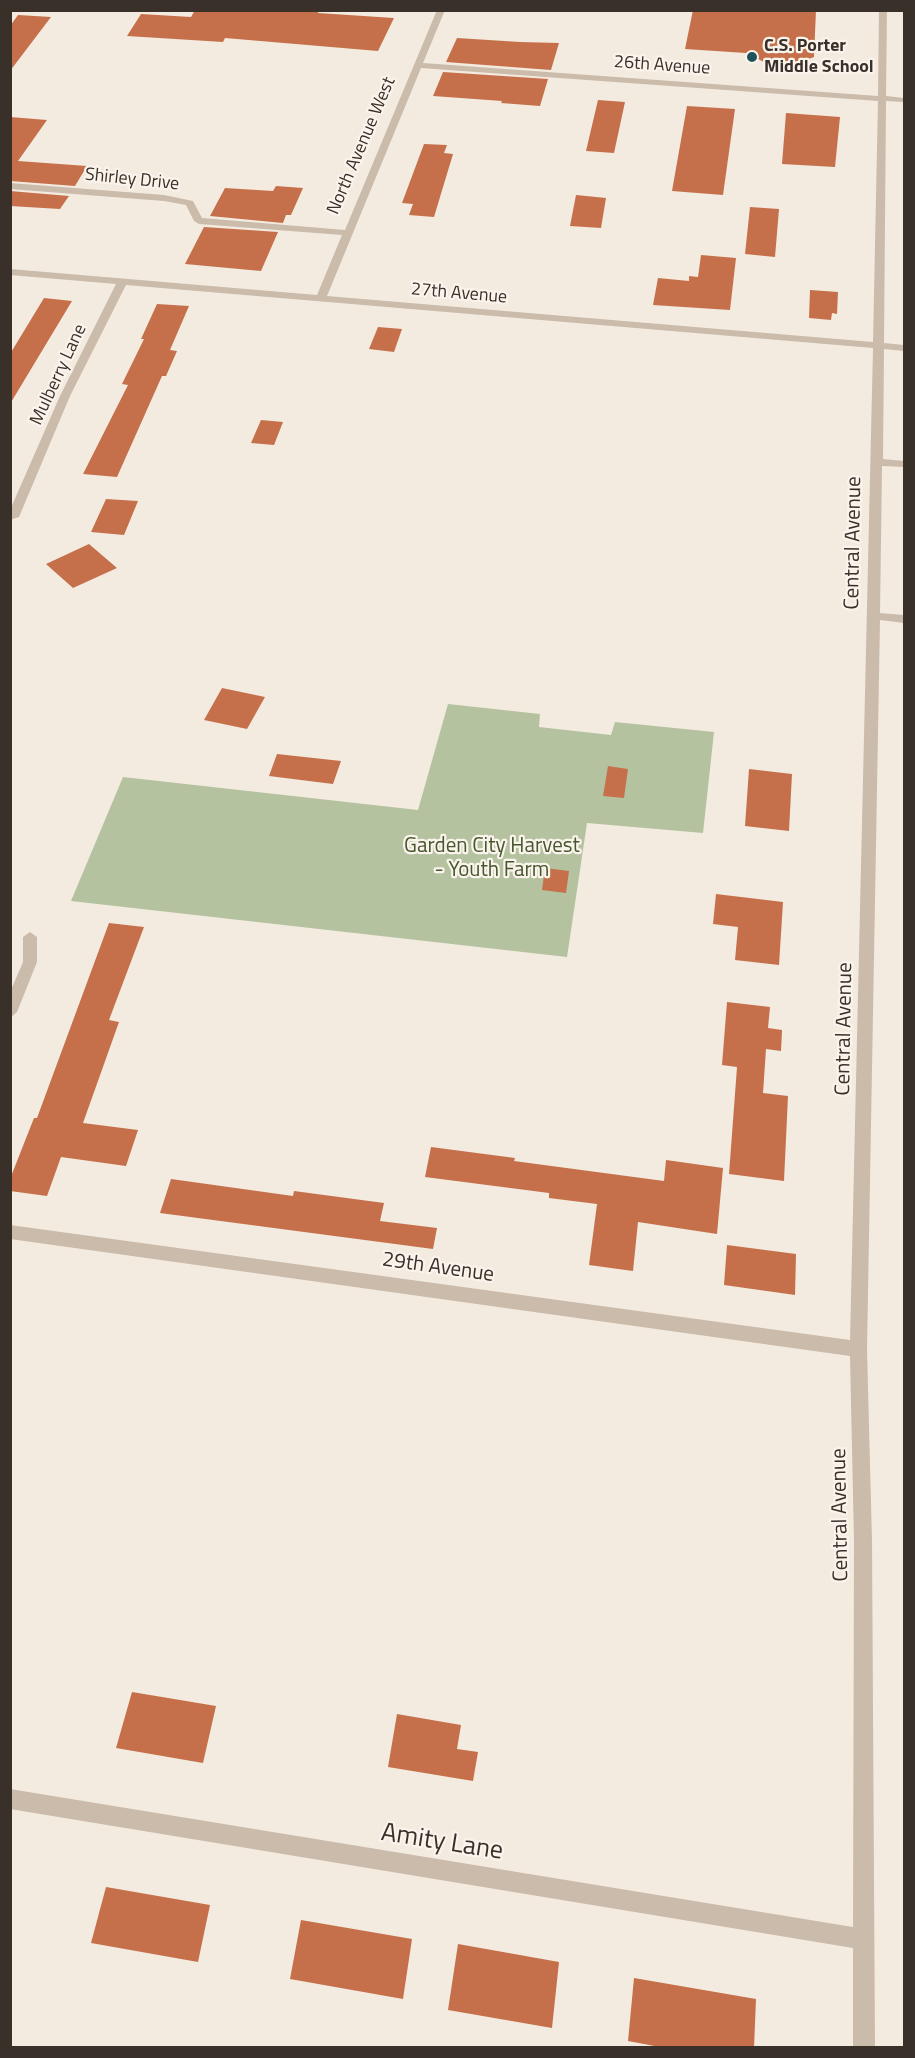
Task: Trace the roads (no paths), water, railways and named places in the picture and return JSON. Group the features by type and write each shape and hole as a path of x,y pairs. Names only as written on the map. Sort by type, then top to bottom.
{"street":[{"name":"North Avenue West","path":"321,298 441,10"},
{"name":"Central Avenue","path":"864,2048 863,1553 858,1348 877,462 883,10"},
{"name":"26th Avenue","path":"418,65 904,100"},
{"name":"Shirley Drive","path":"10,186 164,198 190,203 199,221 347,233"},
{"name":"27th Avenue","path":"10,272 904,348"},
{"name":"Mulberry Lane","path":"13,517 65,396 122,282"},
{"path":"877,462 904,464"},
{"path":"874,616 904,619"},
{"path":"10,1012 30,962 30,938"},
{"name":"29th Avenue","path":"10,1232 858,1348"},
{"name":"Amity Lane","path":"10,1799 864,1939"}],"place":[{"name":"C.S. Porter Middle School","path":"752,57"}],"park label":[{"name":"Garden City Harvest - Youth Farm","path":"492,859"}]}
